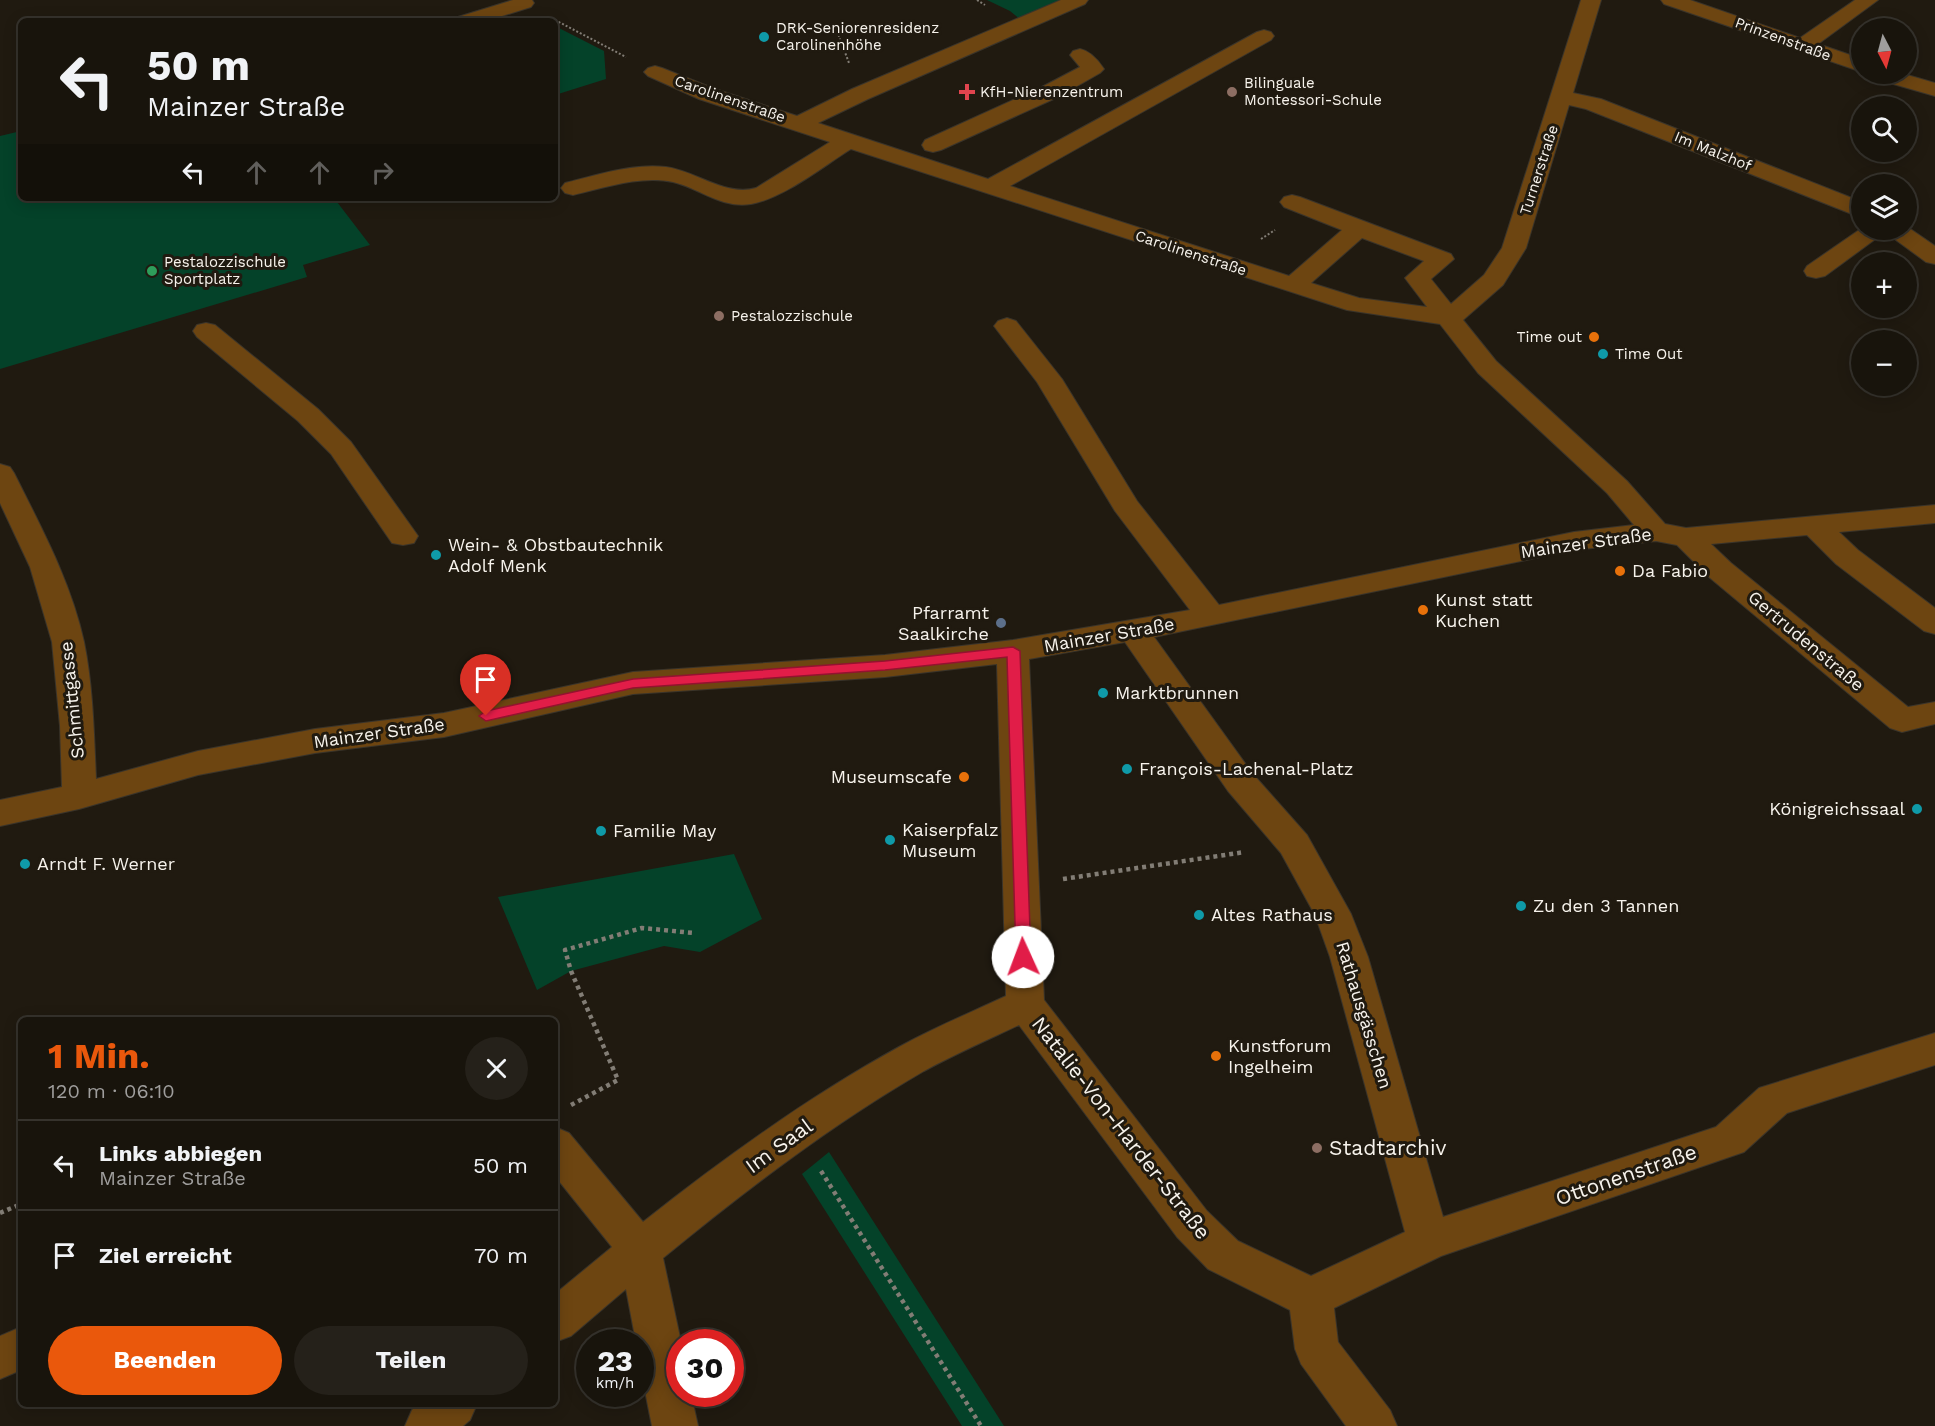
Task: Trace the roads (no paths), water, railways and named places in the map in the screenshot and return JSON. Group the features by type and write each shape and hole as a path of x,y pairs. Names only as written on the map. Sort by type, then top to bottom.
{"street":[{"path":"799,124 860,94 1078,0"},
{"name":"Turnerstraße","path":"1450,318 1494,280 1514,248 1591,0"},
{"path":"1801,46 1868,0"},
{"name":"Prinzenstraße","path":"1679,1 1851,62"},
{"path":"475,18 524,3"},
{"path":"988,175 1264,36"},
{"path":"923,149 1050,92 1093,69 1080,55"},
{"name":"Carolinenstraße","path":"654,72 707,94 842,138 923,149 964,178 988,175 1293,286 1356,305 1450,318"},
{"path":"1916,84 1935,90"},
{"name":"Im Malzhof","path":"1562,97 1593,104 1851,207"},
{"path":"573,188 642,174 665,174 684,178 726,197 749,198 764,193 842,138 883,129"},
{"path":"1292,202 1442,259 1417,278 1487,367 1671,534"},
{"path":"1293,286 1359,228"},
{"path":"1816,271 1860,240"},
{"path":"1910,240 1935,257"},
{"path":"1006,326 1049,379 1125,505 1211,616"},
{"path":"206,332 308,415 341,448 403,536"},
{"name":"Schmittgasse","path":"0,473 45,567 68,642 77,726 79,796"},
{"name":"Mainzer Straße","path":"0,813 79,796 198,763 315,741 444,725 633,683 885,666 1013,651 1134,632 1384,578 1552,546 1671,534 1815,526 1935,514"},
{"path":"1815,526 1846,556 1935,624"},
{"name":"Gertrudenstraße","path":"1671,534 1720,570 1902,720 1935,712"},
{"name":"Rathausgässchen","path":"1134,632 1240,782 1294,844 1333,914 1349,957 1429,1241"},
{"path":"1013,651 1025,1004"},
{"name":"Im Saal","path":"558,1318 640,1250 796,1132 911,1060 1025,1004"},
{"name":"Natalie-Von-Harder-Straße","path":"1025,1004 1192,1224 1223,1255 1311,1298"},
{"name":"Ottonenstraße","path":"1311,1298 1429,1241 1730,1140 1773,1100 1935,1048"},
{"path":"558,1149 640,1250 675,1426"},
{"path":"1311,1298 1317,1349 1374,1426"},
{"path":"0,1358 18,1349"},
{"path":"428,1426 450,1407"}],"place":[{"name":"DRK-Seniorenresidenz Carolinenhöhe","path":"764,37"},
{"name":"KfH-Nierenzentrum","path":"967,92"},
{"name":"Bilinguale Montessori-Schule","path":"1232,92"},
{"name":"Pestalozzischule Sportplatz","path":"152,271"},
{"name":"Pestalozzischule","path":"719,316"},
{"name":"Time out","path":"1594,337"},
{"name":"Time Out","path":"1603,354"},
{"name":"Wein- & Obstbautechnik Adolf Menk","path":"436,555"},
{"name":"Da Fabio","path":"1620,571"},
{"name":"Kunst statt Kuchen","path":"1423,610"},
{"name":"Pfarramt Saalkirche","path":"1001,623"},
{"name":"Marktbrunnen","path":"1103,693"},
{"name":"François-Lachenal-Platz","path":"1127,769"},
{"name":"Museumscafe","path":"964,777"},
{"name":"Königreichssaal","path":"1917,809"},
{"name":"Familie May","path":"601,831"},
{"name":"Kaiserpfalz Museum","path":"890,840"},
{"name":"Arndt F. Werner","path":"25,864"},
{"name":"Zu den 3 Tannen","path":"1521,906"},
{"name":"Altes Rathaus","path":"1199,915"},
{"name":"Kunstforum Ingelheim","path":"1216,1056"},
{"name":"Stadtarchiv","path":"1317,1148"}]}
